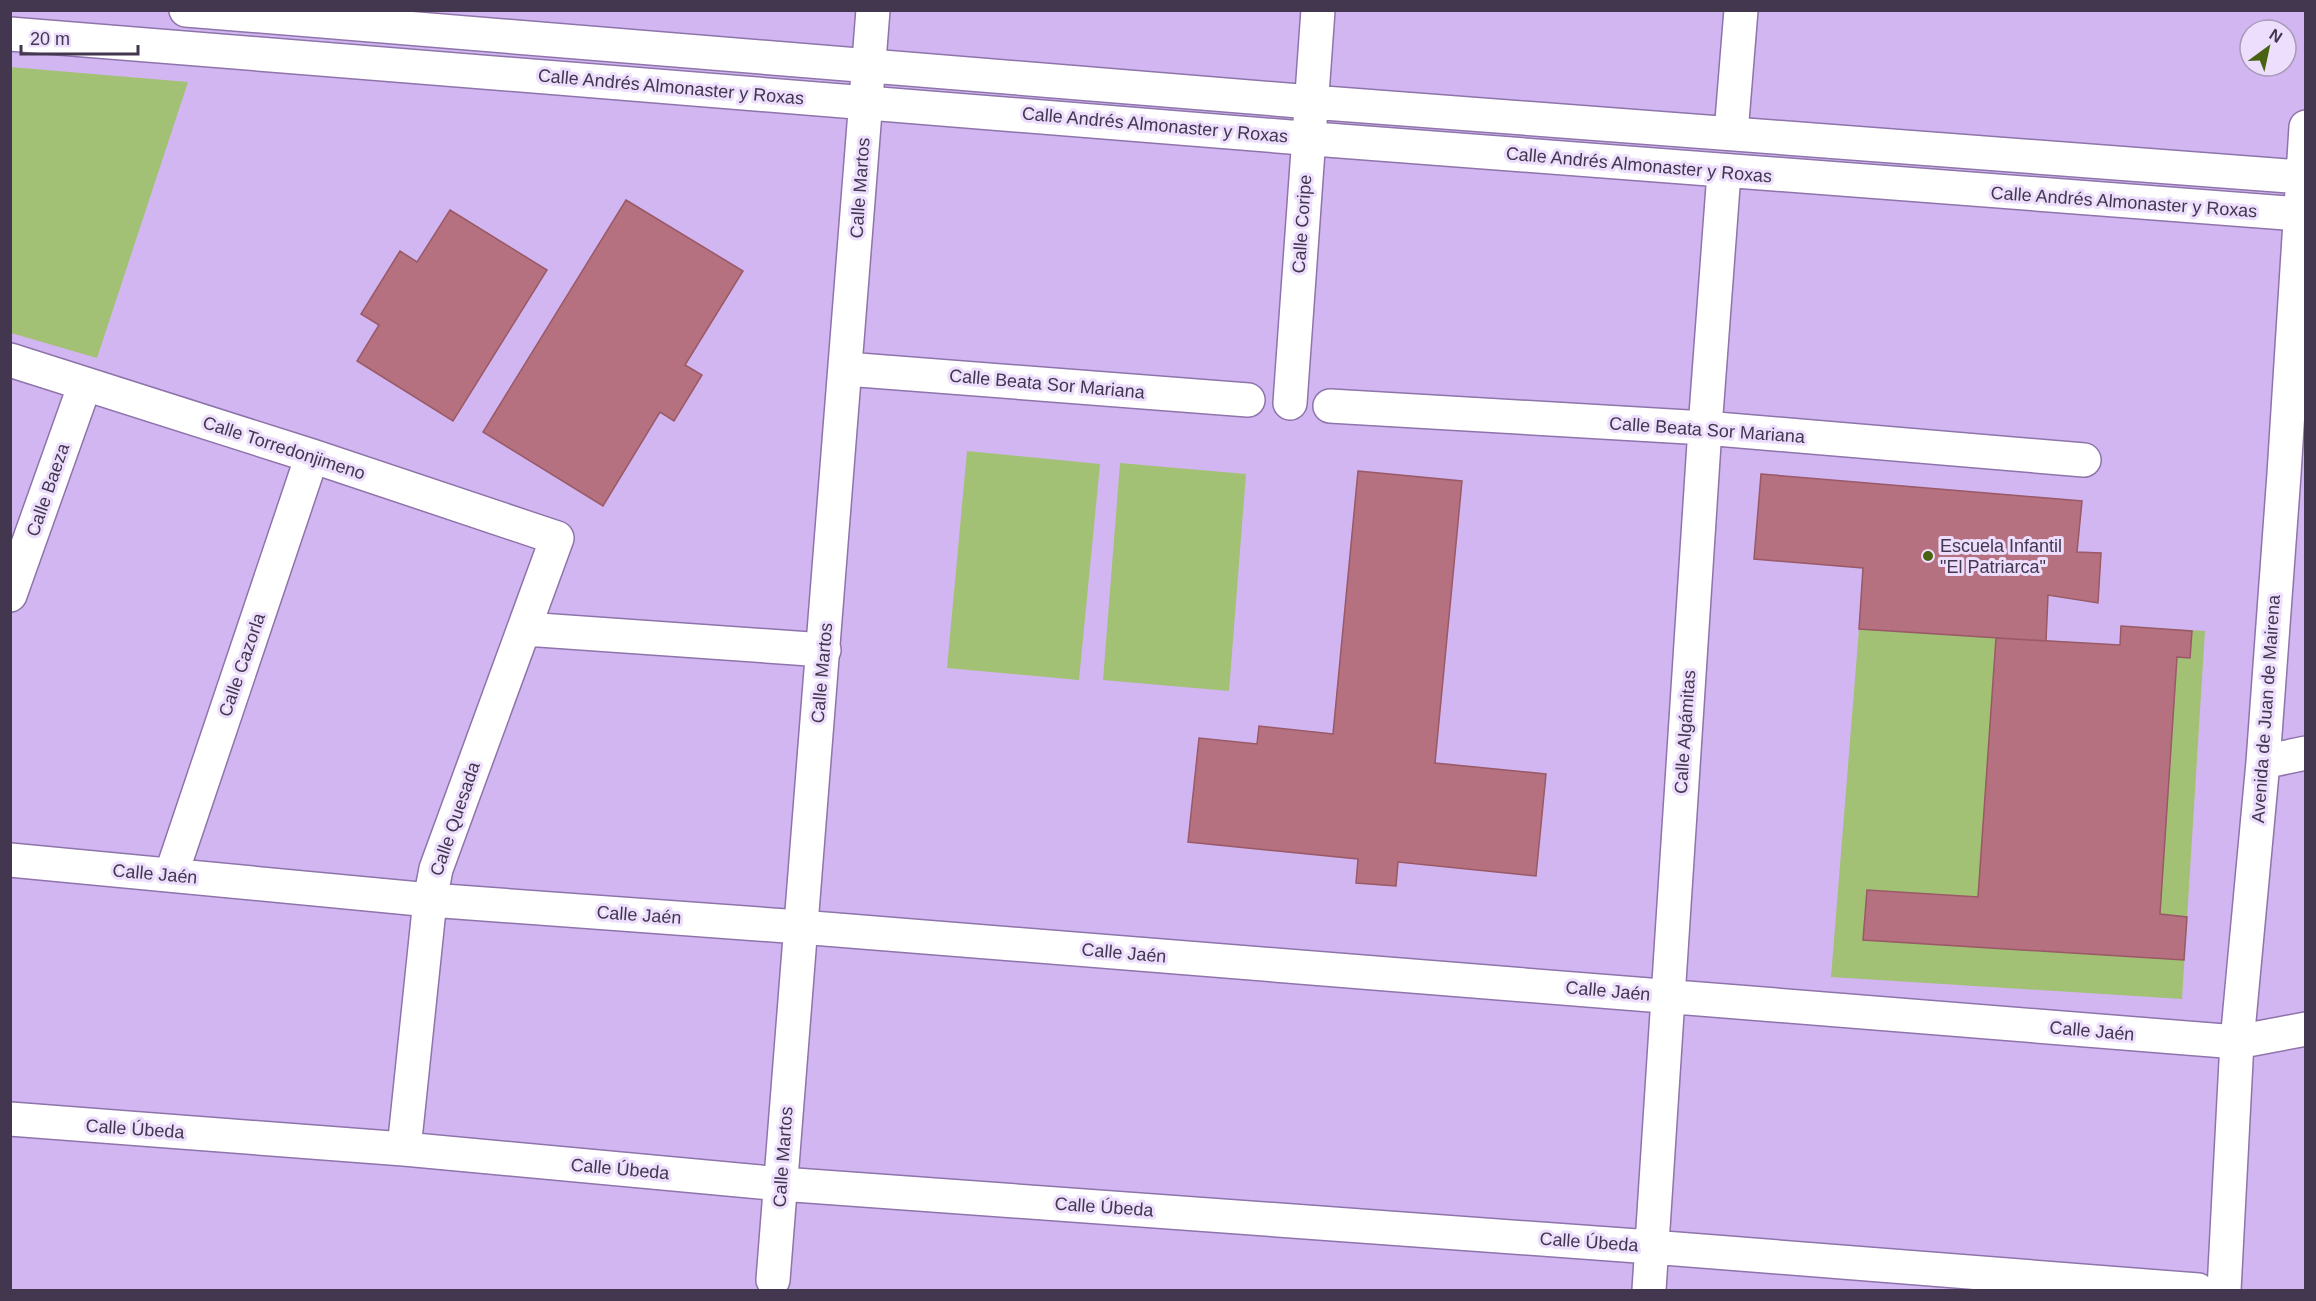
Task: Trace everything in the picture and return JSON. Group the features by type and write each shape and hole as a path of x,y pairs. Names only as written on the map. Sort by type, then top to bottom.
{"street":[{"name":"Calle Andrés Almonaster y Roxas","path":"186,10 427,20 870,66 1731,133 2302,194"},
{"name":"Calle Martos","path":"773,1280 873,10"},
{"name":"Calle Coripe","path":"1290,403 1318,10"},
{"path":"1731,133 1741,10"},
{"name":"Calle Andrés Almonaster y Roxas","path":"10,34 1724,173 2302,194"},
{"name":"Avenida de Juan de Mairena","path":"2224,1290 2237,1042 2263,762 2295,472 2302,194 2306,128"},
{"name":"Calle Algámitas","path":"1649,1290 1705,428 1724,173"},
{"name":"Calle Torredonjimeno","path":"10,360 312,456 557,538"},
{"name":"Calle Beata Sor Mariana","path":"846,369 1248,400"},
{"name":"Calle Baeza","path":"10,595 85,384"},
{"name":"Calle Beata Sor Mariana","path":"1330,406 1705,428 2084,460"},
{"name":"Calle Cazorla","path":"171,875 312,456"},
{"name":"Calle Quesada","path":"404,1149 430,900 443,846 557,538"},
{"path":"525,629 824,650"},
{"path":"2263,762 2306,753"},
{"name":"Calle Jaén","path":"10,860 430,900 800,927 2237,1042 2306,1029"},
{"name":"Calle Úbeda","path":"10,1119 404,1149 781,1184 1651,1247 2198,1290"}],"green space":[{"path":"10,67 188,82 97,358 11,333"},
{"path":"967,451 1100,464 1079,680 947,668"},
{"path":"1120,463 1246,474 1229,691 1103,680"},
{"path":"2121,626 2205,631 2182,999 1831,977 1859,629 2120,645"}],"building":[{"path":"626,200 743,271 685,365 702,375 674,421 660,412 603,506 483,432"},
{"path":"450,210 547,270 453,421 357,361 379,325 361,314 400,251 417,262"},
{"path":"1358,471 1462,481 1435,763 1546,774 1536,876 1398,862 1396,886 1356,883 1358,859 1188,842 1199,738 1257,744 1259,726 1333,734"},
{"name":"Escuela Infantil \"El Patriarca\"","path":"1761,474 2082,501 2077,552 2101,553 2098,603 2048,595 2046,641 1859,629 1863,568 1754,559"},
{"path":"2121,626 2192,631 2190,658 2177,657 2160,914 2187,917 2184,960 1863,940 1867,890 1978,897 1996,638 2120,645"}],"place":[{"name":"Escuela Infantil \"El Patriarca\"","path":"1928,556"}]}
